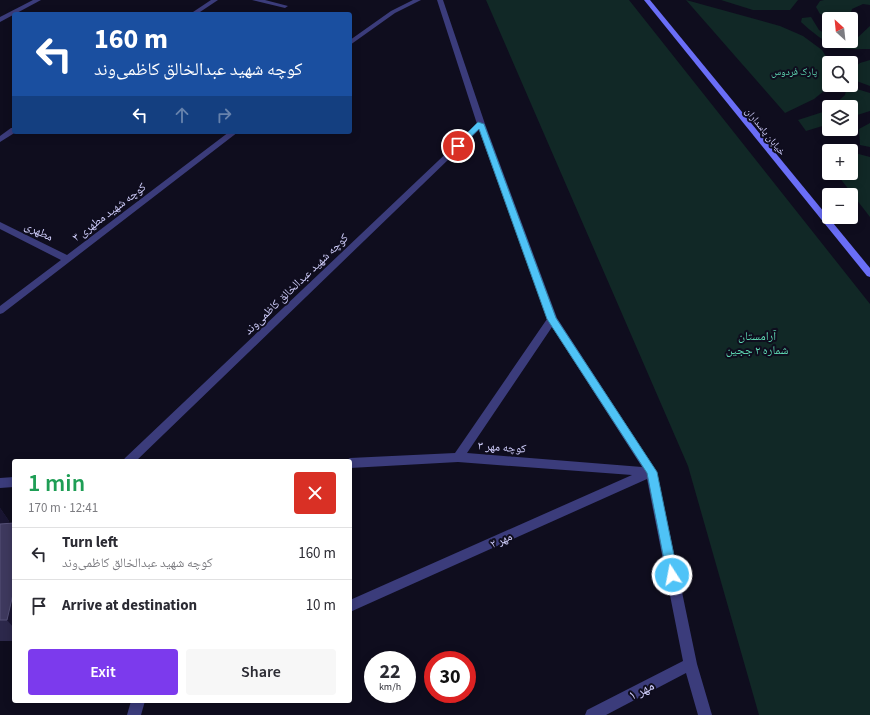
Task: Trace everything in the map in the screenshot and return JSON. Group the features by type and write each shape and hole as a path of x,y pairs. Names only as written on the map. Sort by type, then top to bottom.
{"main road":[{"name":"خیابان پاسداران","path":"648,0 870,274"}],"street":[{"path":"15,12 38,0"},
{"path":"196,12 215,0"},
{"path":"255,0 285,6"},
{"path":"352,42 393,12 418,0"},
{"path":"440,0 481,124 552,319 652,472 690,664 705,715"},
{"path":"0,20 12,14"},
{"name":"کوچه شهید عبدالخالق کاظمی‌وند","path":"131,459 481,124"},
{"path":"0,140 12,131"},
{"name":"کوچه شهید مطهری ۳","path":"0,311 231,134"},
{"name":"مطهری","path":"0,225 67,259"},
{"path":"458,457 552,319"},
{"name":"کوچه مهر ۳","path":"352,463 458,457 652,472"},
{"name":"مهر ۲","path":"352,605 652,472"},
{"path":"0,483 12,482"},
{"name":"مهر ۱","path":"592,715 690,664"},
{"path":"134,715 137,703"}],"green space":[{"name":"آرامستان شماره ۲ ججین","path":"486,0 629,0 870,304 870,715 759,715 688,466"},
{"name":"پارک فردوس","path":"686,0 780,26 803,36 822,50 826,56 822,56 823,92 814,99 785,113"},
{"path":"721,0 798,0 790,10 753,10"},
{"path":"870,0 870,5 863,4 852,9 851,12 822,12 822,14 820,14 816,7 820,1"},
{"name":"پارک فردوس","path":"811,17 819,30 822,32 822,39 801,22 802,18"},
{"name":"پارک فردوس","path":"870,26 870,49 842,48 858,48 858,37"},
{"name":"پارک فردوس","path":"870,60 870,86 858,82 858,65"},
{"path":"858,89 870,93 870,111 858,115 858,100 840,100 845,95 846,92 858,92"},
{"name":"پارک فردوس","path":"822,112 822,126 806,131 798,120"},
{"path":"870,123 870,147 860,145 859,129"},
{"path":"858,154 870,157 870,217 858,201 858,188 848,188 841,180 858,180"}],"building":[{"path":"12,523 12,599 7,620 0,620 0,524"}],"route":[{"path":"458,146 481,124 552,319 652,472 672,575"}]}
